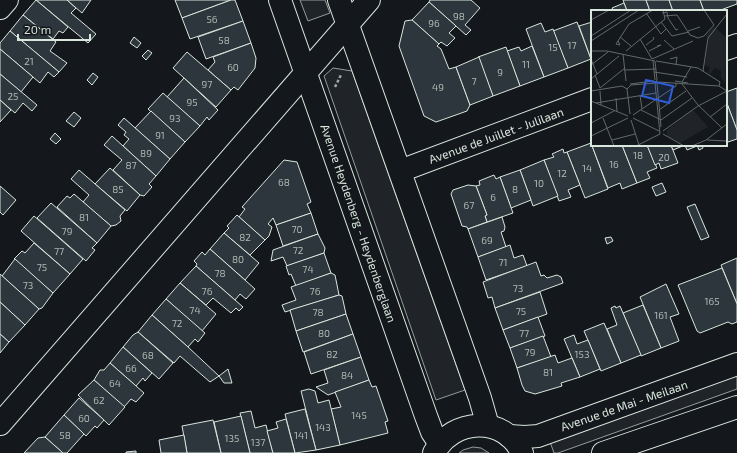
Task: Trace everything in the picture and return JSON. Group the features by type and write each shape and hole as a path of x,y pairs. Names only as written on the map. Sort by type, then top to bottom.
{"street":[{"path":"0,8 7,0"},
{"name":"Avenue Heydenberg - Heydenberglaan","path":"280,0 307,73 437,448"},
{"path":"339,0 477,390 488,426"},
{"path":"0,424 369,0"},
{"path":"727,49 737,45"},
{"name":"Avenue de Juillet - Julilaan","path":"400,171 591,100"},
{"name":"Avenue de Mai - Meilaan","path":"437,448 456,430 477,425 488,426 499,430 515,445 525,438 538,436 737,364"},
{"path":"603,453 737,407"}],"shaded area":[{"path":"300,0 325,0 330,13 308,21"},
{"path":"333,68 352,71 465,390 436,400 324,76"},
{"path":"737,372 737,389 558,453 554,453 549,439"},
{"path":"473,447 481,448 489,453 459,453"}],"building":[{"path":"36,0 67,0 76,8 71,13 96,34 88,43"},
{"path":"36,0 68,27 63,33 59,31 53,39 23,15"},
{"path":"67,0 91,0 82,13"},
{"path":"175,0 231,0 182,18"},
{"path":"231,0 235,0 243,21 190,39 182,18"},
{"path":"430,0 471,0 480,8 465,25 471,30 466,35 429,2"},
{"path":"623,0 646,0 650,10 627,10"},
{"path":"646,0 669,0 673,10 650,10"},
{"path":"669,0 700,0 704,10 673,10"},
{"path":"700,0 737,0 737,4 721,10 704,10"},
{"path":"429,2 456,26 449,33 455,38 447,46 441,42 439,44 412,20"},
{"path":"624,3 627,10 613,10 612,8"},
{"path":"23,15 56,42 50,51 67,63 59,72 10,31"},
{"path":"412,20 439,44 437,46 441,49 449,69 456,67 470,105 467,111 436,122 424,116 399,46 405,21"},
{"path":"243,21 251,43 206,59 198,37"},
{"path":"577,22 591,59 568,68 553,31"},
{"path":"591,22 591,59 579,26"},
{"path":"541,23 545,32 553,29 568,68 544,77 526,29"},
{"path":"10,31 59,72 54,77 48,72 40,83 0,49 0,43"},
{"path":"134,37 141,43 137,48 130,43"},
{"path":"251,43 256,58 255,68 238,90 234,87 231,90 208,70 215,62 213,57"},
{"path":"532,46 544,77 520,86 507,51 519,47 521,51"},
{"path":"506,47 520,86 493,96 478,57"},
{"path":"0,49 33,77 21,92 0,74"},
{"path":"148,50 152,53 146,60 142,56"},
{"path":"187,52 231,90 216,107 173,68"},
{"path":"479,57 493,96 470,105 456,67"},
{"path":"93,73 98,77 92,85 87,80"},
{"path":"0,74 37,105 32,111 23,103 15,113 0,100"},
{"path":"184,78 218,110 209,120 207,117 200,126 167,97"},
{"path":"737,88 737,130 727,104 727,92"},
{"path":"163,93 200,126 185,142 148,109"},
{"path":"0,100 11,110 0,122"},
{"path":"727,104 737,130 737,139 728,142"},
{"path":"151,111 185,142 170,159 135,128"},
{"path":"74,112 81,118 74,127 66,121"},
{"path":"124,118 170,159 156,176 123,146 129,139 124,135 126,132 118,125"},
{"path":"55,133 61,139 56,144 50,139"},
{"path":"112,136 156,176 149,184 152,187 144,196 140,195 113,170 122,160 104,145"},
{"path":"591,143 608,189 585,198 567,152"},
{"path":"592,146 622,146 637,183 622,189 620,183 608,188"},
{"path":"622,146 647,146 657,168 647,172 650,178 637,183"},
{"path":"647,146 671,146 678,163 661,169 659,163 655,165"},
{"path":"671,146 683,146 673,150"},
{"path":"685,146 697,146 687,150"},
{"path":"697,146 702,146 703,148 699,150"},
{"path":"563,149 564,153 567,152 580,185 568,190 571,197 559,201 544,160 554,157 552,154"},
{"path":"284,160 297,162 311,202 307,204 311,213 276,225 273,218 268,224 272,227 269,236 265,240 239,217 245,209 242,207"},
{"path":"544,160 558,196 533,206 520,170"},
{"path":"110,168 140,195 127,211 95,184"},
{"path":"79,170 125,210 120,216 121,221 116,225 111,226 83,202 89,195 71,179"},
{"path":"520,170 531,200 511,208 500,177"},
{"path":"494,175 496,179 500,177 513,213 487,222 485,216 487,215 476,186 480,185 479,181"},
{"path":"662,183 666,192 656,196 652,187"},
{"path":"468,185 476,186 487,215 485,216 487,222 468,229 467,227 462,226 451,194 453,190"},
{"path":"0,186 16,200 3,215 0,212"},
{"path":"74,194 111,226 97,243 57,207 67,196 70,198"},
{"path":"51,203 97,243 92,248 95,250 86,261 37,218"},
{"path":"695,204 709,237 701,240 687,207"},
{"path":"311,213 318,234 283,246 276,225"},
{"path":"237,215 265,240 250,255 224,233 229,228 227,226"},
{"path":"34,216 83,259 70,274 21,231"},
{"path":"502,217 505,227 504,231 501,232 506,247 478,257 468,229"},
{"path":"224,233 259,263 245,280 210,249"},
{"path":"318,234 325,248 324,253 287,266 283,257 271,261 273,250"},
{"path":"611,237 613,241 607,244 605,238"},
{"path":"34,243 70,274 53,293 14,259 22,251 25,253"},
{"path":"510,245 514,258 523,255 527,266 486,280 478,257"},
{"path":"210,249 255,289 246,299 240,294 235,300 196,266 197,264 194,261 202,252 205,255"},
{"path":"324,253 331,273 296,286 291,274 289,275 286,266"},
{"path":"737,258 737,304 721,265"},
{"path":"15,259 53,293 42,308 39,309 2,276"},
{"path":"536,262 541,276 544,275 547,278 557,275 561,277 563,283 495,308 492,297 488,298 483,282"},
{"path":"196,266 243,307 239,311 236,308 231,313 213,298 206,305 180,283"},
{"path":"722,268 737,304 737,322 732,324 728,322 700,333 697,331 678,285"},
{"path":"331,273 335,275 339,295 285,312 282,305 296,300 291,287"},
{"path":"0,274 39,309 25,325 0,302"},
{"path":"180,283 216,314 202,331 166,299"},
{"path":"666,284 679,314 670,317 679,341 661,348 640,297"},
{"path":"540,292 547,314 503,330 495,308"},
{"path":"339,295 342,296 346,314 296,331 290,310"},
{"path":"166,299 205,333 198,342 195,339 188,347 152,315"},
{"path":"0,302 25,325 9,342 0,334"},
{"path":"643,305 661,348 641,356 623,313"},
{"path":"615,306 616,308 620,306 641,355 621,363 607,329 617,325 611,308"},
{"path":"346,314 353,334 303,352 296,331"},
{"path":"152,315 219,376 210,382 180,356 174,363 138,332"},
{"path":"538,317 545,336 510,348 503,330"},
{"path":"604,323 621,363 601,371 584,331"},
{"path":"138,332 173,363 159,379 123,347 133,335"},
{"path":"0,334 9,342 0,353"},
{"path":"353,334 361,357 311,374 304,352"},
{"path":"574,335 577,344 588,340 600,369 580,377 564,339"},
{"path":"543,336 551,357 517,368 510,348"},
{"path":"123,347 152,373 145,381 143,378 136,386 110,363"},
{"path":"555,355 558,363 572,358 580,377 561,383 562,386 535,394 525,391 517,368"},
{"path":"361,357 369,380 328,395 316,387 328,383 324,370"},
{"path":"110,363 144,393 136,402 131,399 124,407 94,380 100,370 104,370"},
{"path":"228,369 232,383 224,383 219,376"},
{"path":"94,380 125,407 109,425 78,395"},
{"path":"369,380 372,387 376,386 388,421 385,422 388,433 340,445 331,409 341,407 335,392"},
{"path":"309,389 315,391 318,403 329,400 340,445 316,450 301,391"},
{"path":"79,398 104,420 97,428 95,426 86,436 64,415"},
{"path":"305,409 316,450 295,453 285,414"},
{"path":"251,411 255,428 266,425 273,453 250,453 240,413"},
{"path":"64,415 84,434 67,453 63,453 45,437"},
{"path":"241,416 250,453 221,453 214,422"},
{"path":"286,419 295,453 273,453 267,431 278,428 276,422"},
{"path":"213,420 221,453 187,453 182,426"},
{"path":"184,435 187,453 161,453 159,440"},
{"path":"45,437 63,453 24,453 38,438"},
{"path":"136,451 136,453 126,453 126,452"}]}
